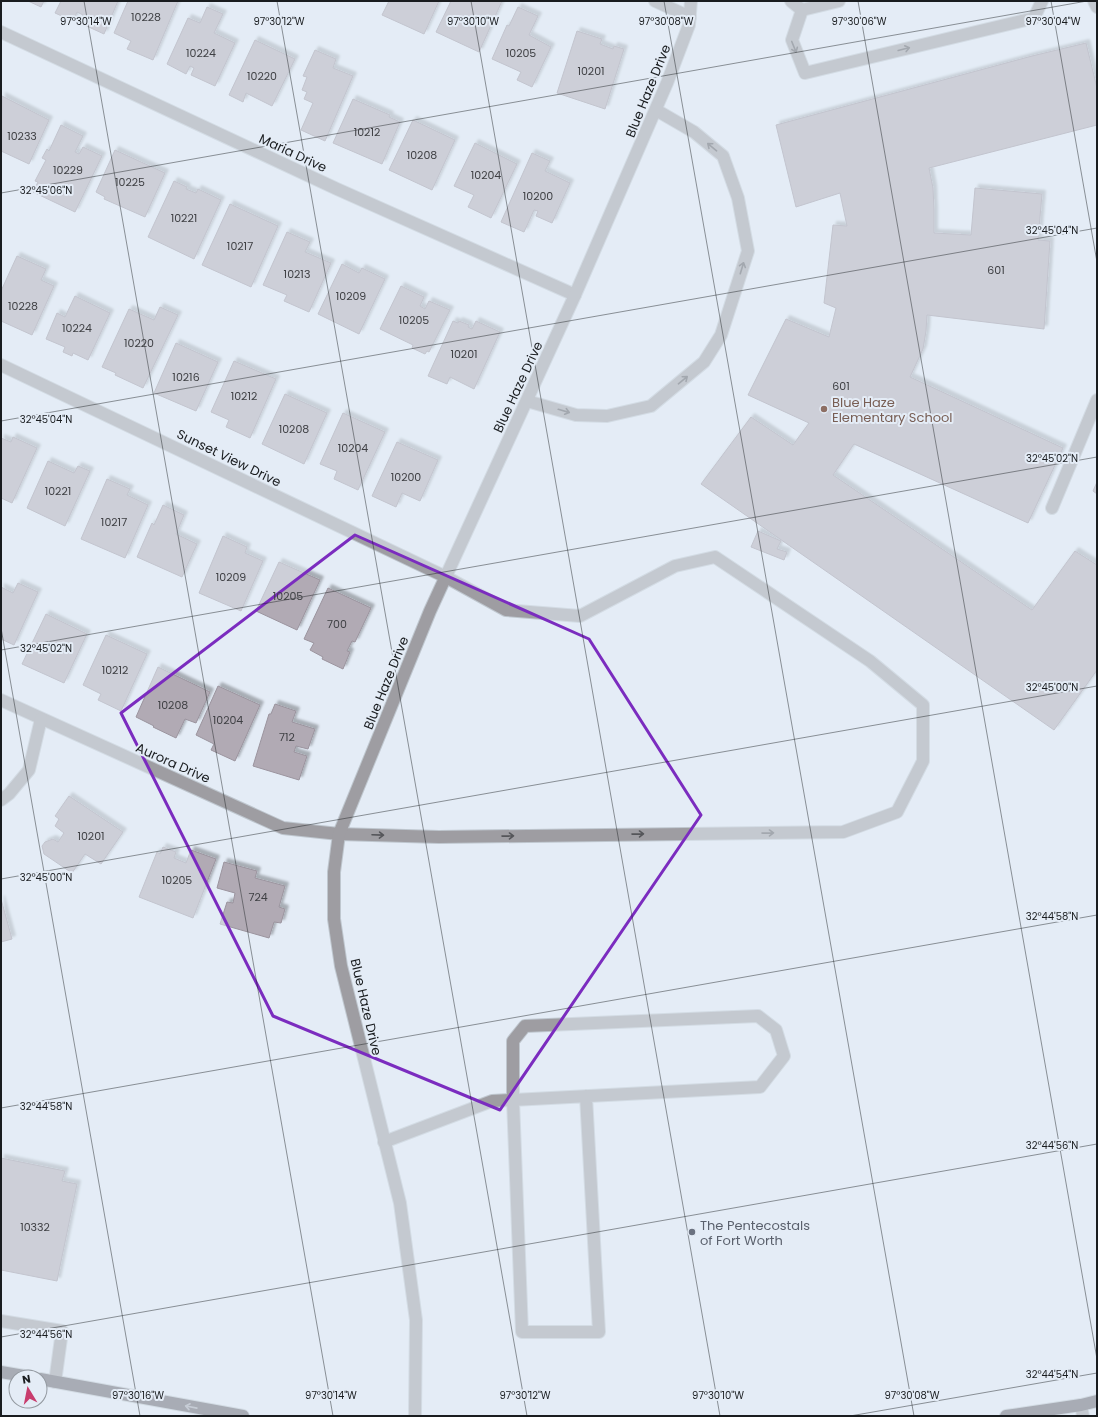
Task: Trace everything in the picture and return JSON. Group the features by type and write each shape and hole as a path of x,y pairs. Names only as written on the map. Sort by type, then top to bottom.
{"main road":[{"path":"48,1381 243,1416"},
{"path":"1006,1416 1082,1411 1097,1401"}],"street":[{"path":"655,1 690,17"},
{"name":"Blue Haze Drive","path":"415,1416 416,1320 400,1203 341,966 334,919 334,872 339,834 430,611 575,295 656,110 689,25 691,1"},
{"path":"791,1 802,10"},
{"path":"802,10 839,1"},
{"path":"802,10 792,40 805,73 1034,18 1042,1"},
{"path":"1094,1 1097,7"},
{"name":"Maria Drive","path":"1,32 337,189 575,295"},
{"path":"526,401 576,415 607,416 651,406 704,362 721,335 748,251 738,198 723,156 694,132 656,110"},
{"name":"Sunset View Drive","path":"1,365 446,578 506,610 580,616 675,566 715,557 870,661 923,705 923,761 897,812 843,832 439,837 339,834"},
{"path":"1052,508 1097,400"},
{"name":"Aurora Drive","path":"1,700 283,828 339,834"},
{"path":"1,800 9,794 29,770 41,719"},
{"path":"384,1142 492,1101 513,1100 586,1096 760,1087 784,1056 776,1030 758,1016 525,1026 513,1041 513,1100 522,1332 599,1332 586,1096"},
{"path":"1,1321 62,1331 55,1382"}],"highlighted area":[{"path":"355,535 589,639 701,815 500,1110 273,1016 121,713"}],"building":[{"path":"28,1 44,1 41,7"},
{"path":"61,1 118,1 104,34 80,23 83,15 77,12 73,21 55,13"},
{"path":"128,1 178,1 153,60 127,49 131,41 114,33"},
{"path":"389,1 439,1 424,34 382,15"},
{"path":"451,1 502,1 479,52 436,32"},
{"path":"207,7 223,14 214,33 235,43 215,86 191,75 194,68 190,66 186,74 167,64 188,18 200,23"},
{"path":"518,7 538,16 529,35 551,47 532,87 517,80 521,72 492,59 507,25 509,26"},
{"path":"577,31 602,39 600,44 613,49 614,46 624,49 605,109 557,93"},
{"path":"255,40 295,59 272,106 246,93 243,102 229,95"},
{"path":"1086,43 1097,88 1097,125 929,168 933,188 934,233 971,235 975,188 1042,194 1038,240 1050,241 1044,329 927,315 923,349 910,377 1063,448 1028,523 854,444 833,475 1032,610 1075,551 1097,565 1097,670 1054,730 701,484 751,417 793,445 809,423 748,395 786,319 829,337 836,308 824,303 833,225 847,226 840,193 796,207 776,125 1032,56"},
{"path":"315,50 336,59 333,68 353,76 325,141 301,130 313,103 304,99 307,92 302,90 307,77 303,76"},
{"path":"2,96 49,120 29,164 1,151"},
{"path":"353,99 390,115 389,117 400,122 382,164 333,143"},
{"path":"413,120 455,140 432,190 389,170"},
{"path":"61,125 83,136 75,152 79,154 83,147 102,156 75,212 33,192 38,182 35,181 46,160 42,158 47,149 49,151"},
{"path":"475,143 517,164 491,218 468,207 474,195 454,186"},
{"path":"115,150 165,173 145,217 104,199 105,197 96,192"},
{"path":"532,153 550,161 545,171 570,183 552,223 536,216 538,211 534,210 524,232 501,222"},
{"path":"174,181 187,187 186,189 196,193 198,189 221,200 194,259 148,237"},
{"path":"230,204 278,226 251,287 202,265"},
{"path":"287,232 310,242 305,252 331,263 309,312 284,301 287,295 263,285"},
{"path":"17,256 46,269 41,280 54,286 32,335 1,321 1,291"},
{"path":"342,264 359,273 362,268 385,279 359,334 318,314"},
{"path":"401,286 424,297 420,306 425,309 429,301 450,310 429,352 427,351 425,354 412,348 413,345 380,329"},
{"path":"75,296 110,313 88,360 73,353 72,356 63,352 65,347 46,339 57,313 65,317"},
{"path":"160,307 178,315 143,388 102,367 129,309 154,320"},
{"path":"453,321 458,323 459,321 469,325 468,327 472,329 476,321 500,332 474,389 450,377 447,384 428,376"},
{"path":"176,343 218,362 196,411 154,393"},
{"path":"234,361 276,379 250,438 226,427 229,420 211,412"},
{"path":"285,394 327,413 304,464 262,444"},
{"path":"343,413 385,432 358,490 334,479 337,471 320,464"},
{"path":"13,437 37,448 12,503 1,498 1,438 11,442"},
{"path":"397,442 438,460 420,501 402,493 396,507 372,496"},
{"path":"48,461 74,473 78,466 90,471 65,526 27,508"},
{"path":"107,479 130,489 127,495 148,505 125,558 81,539"},
{"path":"1097,482 1097,494 1093,491"},
{"path":"163,505 184,515 176,534 197,544 182,577 137,557 152,523 154,525"},
{"path":"758,531 781,541 777,549 787,552 784,560 751,547"},
{"path":"223,536 247,547 245,553 263,561 241,611 199,593"},
{"path":"279,562 320,580 297,630 256,611"},
{"path":"18,583 38,592 14,645 1,639 1,587 13,593"},
{"path":"328,588 371,608 355,642 352,641 347,651 350,652 343,669 322,659 323,657 310,650 314,643 304,639"},
{"path":"46,614 87,634 64,683 22,664"},
{"path":"106,635 147,654 121,711 98,700 101,694 83,685"},
{"path":"158,667 210,692 196,723 185,719 176,738 136,717"},
{"path":"218,686 260,705 235,761 211,750 214,744 196,735"},
{"path":"275,704 296,711 292,722 315,729 308,749 296,746 294,752 307,756 299,780 253,766 269,714 271,714"},
{"path":"69,796 123,832 101,864 85,854 72,873 44,854 42,846 45,842 53,839 58,842 64,833 55,826 59,819 55,816"},
{"path":"163,847 176,852 174,858 186,863 191,850 216,859 193,918 139,897 157,852 160,854"},
{"path":"224,862 257,871 255,878 285,886 279,907 285,909 281,923 274,922 269,938 220,924 227,902 233,903 235,893 217,888"},
{"path":"1,899 12,939 1,942"},
{"path":"1,1158 65,1171 62,1181 77,1184 57,1281 1,1270"}],"place":[{"name":"Blue Haze Elementary School","path":"824,409"},
{"name":"The Pentecostals of Fort Worth","path":"692,1232"}]}
